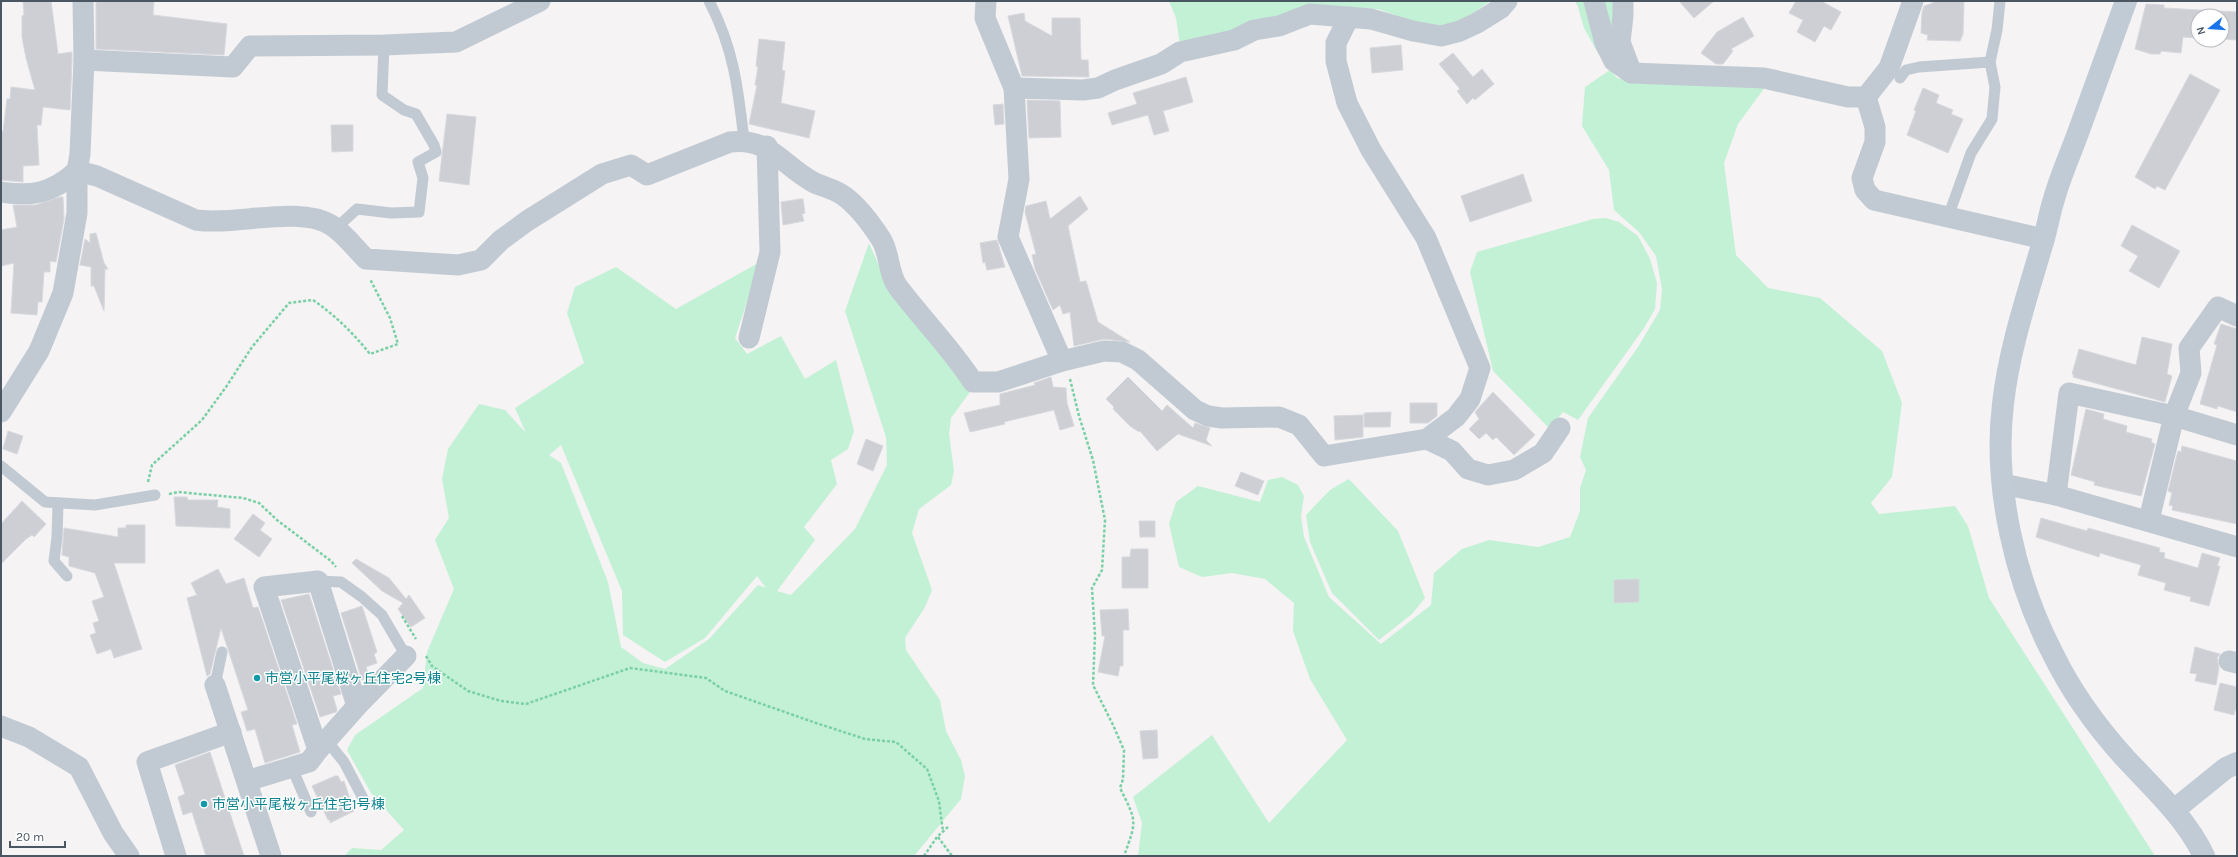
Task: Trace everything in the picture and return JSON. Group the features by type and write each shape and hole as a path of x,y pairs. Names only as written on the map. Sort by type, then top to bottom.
{"street":[{"path":"1,412 39,351 63,294 77,213 77,171 80,154 84,60 83,1"},
{"path":"84,60 233,67 250,46 384,45 456,42 540,1"},
{"path":"986,1 985,18 1014,88 1018,179 1008,237 1062,361"},
{"path":"1014,88 1083,90 1098,88 1114,80 1161,64 1180,52 1234,40 1254,30 1279,26 1310,14 1370,19 1413,31 1441,36 1460,31 1477,23 1501,8 1506,1"},
{"path":"1594,1 1605,43 1614,61 1631,73 1649,76 1764,78 1848,97 1866,97"},
{"path":"1623,1 1620,42 1631,73"},
{"path":"1866,97 1889,68 1913,1"},
{"path":"2126,1 2054,200 2015,336 2003,405 2001,441 2003,484 2008,526 2019,566 2036,618 2053,655 2074,692 2123,755 2174,810 2204,856"},
{"path":"77,171 97,176 196,220 213,223 303,215 330,224 366,259 458,265 481,260 501,240 527,220 602,174 631,166 647,175 730,142 744,140 767,146 781,160 814,182 843,195 865,215 882,241 896,285 957,358 973,382 998,382 1062,361 1104,351 1122,352 1138,360 1195,410 1208,416 1222,418 1279,417 1299,424 1324,456 1427,439 1456,417 1470,399 1480,368 1426,238 1370,150 1347,103 1336,61 1336,44 1349,17"},
{"path":"1866,97 1875,127 1875,142 1862,178 1865,190 1874,200 2044,239"},
{"path":"749,338 770,252 767,146"},
{"path":"1,192 20,195 39,193 61,185 77,171"},
{"path":"2148,520 2174,416 2191,373 2189,348 2218,307 2237,316"},
{"path":"2056,495 2069,393 2174,416 2237,435"},
{"path":"1427,439 1452,452 1468,469 1488,475 1514,470 1543,453 1560,428"},
{"path":"2003,484 2056,495 2148,520 2237,547"},
{"path":"323,746 264,587 318,581 357,706"},
{"path":"247,781 308,762 357,706 416,650"},
{"path":"215,685 271,856"},
{"path":"1,726 29,737 79,767 113,833 129,856"},
{"path":"176,856 147,762 231,732"},
{"path":"2174,810 2226,768 2237,763"}],"lane":[{"path":"709,1 723,28 733,59 744,140"},
{"path":"1948,217 1971,152 1992,119 1995,87 1990,62 1997,30 2000,1"},
{"path":"335,229 357,209 391,213 419,212 423,178 418,162 436,152 434,145 416,114 404,110 382,95 384,45"},
{"path":"1900,78 1906,70 1918,67 1990,62"},
{"path":"1,466 45,502 58,504 95,505 155,495"},
{"path":"58,504 57,537 54,561 67,576"},
{"path":"318,581 342,579 382,615 416,650"},
{"path":"215,685 222,652"},
{"path":"323,746 344,762 365,802"},
{"path":"292,768 311,812"}],"path":[{"path":"142,498 152,465 202,420 252,347 289,303 313,300 334,314 352,332 370,354 398,344 390,318 367,272 366,259"},
{"path":"1062,361 1072,382 1079,416 1093,460 1105,520 1102,570 1092,588 1095,635 1093,685 1113,724 1124,750 1123,779 1120,788 1134,816 1134,821 1124,856"},
{"path":"155,495 178,492 243,498 259,503 277,520 331,561 342,579"},
{"path":"400,614 416,650 432,666 468,691 500,701 526,704 630,668 706,678 725,691 816,723 865,739 896,742 926,769 939,801 943,832"},
{"path":"924,856 937,837 949,826"},
{"path":"937,837 952,856"}],"green space":[{"path":"1169,1 1490,1 1465,19 1432,28 1378,9 1310,7 1279,18 1252,20 1227,33 1180,45 1176,18"},
{"path":"1575,1 1617,1 1610,58 1599,55 1584,28"},
{"path":"1610,70 1617,78 1641,83 1766,86 1738,124 1724,163 1736,255 1768,288 1820,298 1882,351 1902,403 1892,477 1871,503 1879,514 1955,506 1968,526 1989,598 2155,856 1138,856 1142,823 1133,797 1212,735 1269,823 1347,740 1310,679 1293,631 1294,603 1265,579 1232,573 1202,577 1179,567 1169,524 1176,502 1198,486 1260,502 1268,480 1282,477 1298,485 1304,496 1301,516 1304,537 1329,597 1381,644 1431,605 1434,573 1462,549 1489,540 1538,547 1570,537 1580,511 1580,488 1586,470 1580,457 1588,418 1638,347 1660,310 1662,289 1656,256 1639,232 1614,210 1609,170 1582,126 1585,87"},
{"path":"1606,218 1619,222 1638,236 1650,259 1657,283 1655,309 1644,328 1578,420 1563,412 1550,429 1493,371 1470,272 1477,252 1593,219"},
{"path":"869,243 888,286 972,389 951,418 949,434 954,471 951,485 919,509 912,533 932,590 925,607 905,638 906,650 940,700 946,731 961,760 965,776 961,799 914,856 344,856 352,848 381,850 404,830 371,793 347,750 355,735 423,688 427,652 454,589 435,540 449,518 442,479 448,449 479,404 505,410 526,433 515,408 584,363 567,313 575,287 616,267 676,309 760,262 735,338 747,354 781,336 805,379 836,360 854,431 848,449 831,460 837,484 804,527 815,540 777,591 791,595 855,529 887,465 886,437 845,311","holes":["561,445 622,591 623,635 665,662 705,638 757,576 766,588 758,585 709,639 665,669 643,663 621,647 608,582 561,463 549,455"]},
{"path":"1349,479 1398,531 1425,598 1412,614 1379,640 1332,593 1310,542 1306,515 1330,490"}],"building":[{"path":"23,1 51,1 58,54 72,52 72,60 70,110 43,107 41,125 37,125 39,165 23,166 23,182 1,180 1,131 3,132 7,99 10,99 11,87 35,90 22,37 22,16 24,15"},
{"path":"96,1 154,1 153,15 227,24 224,55 96,49"},
{"path":"1679,1 1714,1 1694,18"},
{"path":"1796,1 1821,1 1841,12 1831,30 1824,26 1815,42 1797,32 1803,20 1789,13"},
{"path":"1933,1 1964,1 1963,34 1960,41 1927,40 1928,35 1921,33 1922,13 1924,6 1933,3"},
{"path":"2146,4 2164,5 2164,8 2190,9 2190,37 2183,37 2181,53 2161,51 2160,54 2151,54 2135,49"},
{"path":"2230,12 2237,12 2237,40 2230,40"},
{"path":"1024,13 1025,21 1052,36 1052,18 1080,18 1081,60 1088,60 1089,77 1022,76 1008,16"},
{"path":"1743,17 1754,36 1731,49 1733,51 1723,64 1716,64 1701,53 1717,32"},
{"path":"759,39 785,42 782,70 785,71 781,103 815,111 809,138 749,124 757,85 755,85 758,67 756,66"},
{"path":"1401,45 1403,70 1372,73 1370,48"},
{"path":"1453,53 1473,77 1482,69 1494,84 1475,100 1473,98 1467,104 1457,91 1460,89 1439,64"},
{"path":"2190,74 2220,90 2165,190 2157,186 2155,189 2135,177"},
{"path":"1186,77 1193,102 1163,111 1169,131 1154,135 1148,115 1112,125 1108,113 1137,104 1133,93"},
{"path":"1923,88 1939,95 1936,103 1953,110 1951,114 1963,119 1948,153 1907,135 1916,111 1914,110"},
{"path":"1027,100 1060,101 1061,137 1029,138"},
{"path":"1003,104 1004,124 995,125 993,105"},
{"path":"447,114 476,117 469,185 439,181"},
{"path":"331,125 353,125 353,151 332,152"},
{"path":"1523,174 1532,201 1470,222 1461,196"},
{"path":"1080,196 1088,209 1068,226 1080,282 1086,281 1098,322 1130,342 1104,339 1074,346 1070,312 1063,314 1060,305 1053,310 1035,269 1032,255 1036,254 1025,212 1026,206 1046,201 1050,219"},
{"path":"63,197 64,219 56,262 50,261 50,272 44,272 42,302 38,302 37,315 11,313 14,263 1,266 1,230 17,227 13,205 35,205"},
{"path":"803,199 805,213 802,214 804,221 783,225 781,202"},
{"path":"2132,225 2180,251 2159,288 2129,271 2138,256 2121,246"},
{"path":"96,233 104,263 108,269 105,269 104,311 94,286 91,286 91,267 80,265 85,239 90,243 90,234"},
{"path":"997,240 1005,267 987,270 985,262 983,263 980,243"},
{"path":"2221,324 2237,329 2237,412 2218,406 2217,409 2200,404 2217,345 2214,344"},
{"path":"2142,337 2172,344 2167,374 2172,376 2165,402 2073,377 2074,375 2072,374 2079,349 2136,365"},
{"path":"1051,377 1053,387 1066,388 1067,403 1074,426 1060,430 1054,410 970,432 964,413 1000,405 1000,394 1035,385 1034,383"},
{"path":"1128,377 1162,411 1167,405 1193,428 1195,423 1210,428 1206,440 1212,446 1178,434 1157,451 1140,431 1139,432 1130,426 1113,409 1114,407 1106,399"},
{"path":"1493,392 1535,435 1514,455 1496,437 1493,440 1486,433 1479,439 1469,429 1479,419 1475,412"},
{"path":"1410,403 1437,403 1437,416 1428,423 1410,423"},
{"path":"2086,409 2104,414 2103,419 2127,426 2126,432 2152,439 2151,442 2155,444 2141,496 2094,485 2095,482 2071,475"},
{"path":"1391,412 1390,427 1364,427 1364,413"},
{"path":"1363,415 1363,437 1335,440 1334,416"},
{"path":"8,431 23,436 17,454 3,449"},
{"path":"866,439 883,446 873,471 857,464"},
{"path":"2182,446 2237,461 2237,524 2172,510 2173,506 2169,505 2172,493 2168,491 2178,451 2181,452"},
{"path":"1241,472 1264,481 1258,495 1235,486"},
{"path":"174,497 187,497 188,500 218,500 217,507 230,509 230,528 176,526"},
{"path":"22,501 46,524 34,537 32,535 26,539 1,564 1,524"},
{"path":"253,514 265,523 260,530 272,539 259,557 234,539"},
{"path":"2041,518 2087,531 2088,528 2160,548 2159,552 2165,553 2164,558 2198,568 2202,553 2220,558 2217,566 2220,566 2209,606 2190,601 2191,597 2164,590 2166,583 2138,575 2141,565 2100,553 2099,557 2036,537"},
{"path":"1139,521 1155,521 1155,537 1140,537"},
{"path":"126,525 145,525 145,563 114,563 142,649 114,658 111,649 97,654 90,635 96,633 93,623 99,621 92,601 104,597 95,573 69,566 69,557 62,555 64,528 118,537 118,528 126,528"},
{"path":"1131,549 1148,549 1148,588 1122,588 1122,557 1130,557"},
{"path":"356,559 389,578 406,599 409,595 425,618 411,627 398,609 403,603 382,591 352,563"},
{"name":"市営小平尾桜ヶ丘住宅2号棟","path":"218,569 226,584 244,578 253,608 258,607 297,724 292,725 300,752 265,763 255,729 247,731 241,712 248,710 221,628 210,674 207,676 187,598 197,595 191,583"},
{"path":"1639,579 1639,602 1614,603 1614,580"},
{"path":"309,594 341,694 333,696 337,710 336,712 320,717 281,600"},
{"path":"362,606 377,652 374,654 377,663 366,667 369,677 362,680 341,613"},
{"path":"1128,609 1129,630 1123,630 1123,666 1120,666 1118,676 1098,672 1105,636 1102,636 1100,610"},
{"path":"2195,647 2220,654 2217,658 2219,668 2216,685 2195,681 2197,674 2190,673"},
{"path":"2220,683 2237,687 2237,710 2235,710 2234,715 2214,710"},
{"path":"1157,730 1158,758 1143,759 1140,731"},
{"name":"市営小平尾桜ヶ丘住宅1号棟","path":"210,752 244,856 206,856 192,812 183,815 178,797 185,794 175,765"},
{"path":"338,776 341,782 344,781 354,811 330,823 330,820 328,820 312,786"}],"place":[{"name":"市営小平尾桜ヶ丘住宅2号棟","path":"257,678"},
{"name":"市営小平尾桜ヶ丘住宅1号棟","path":"204,804"}]}
